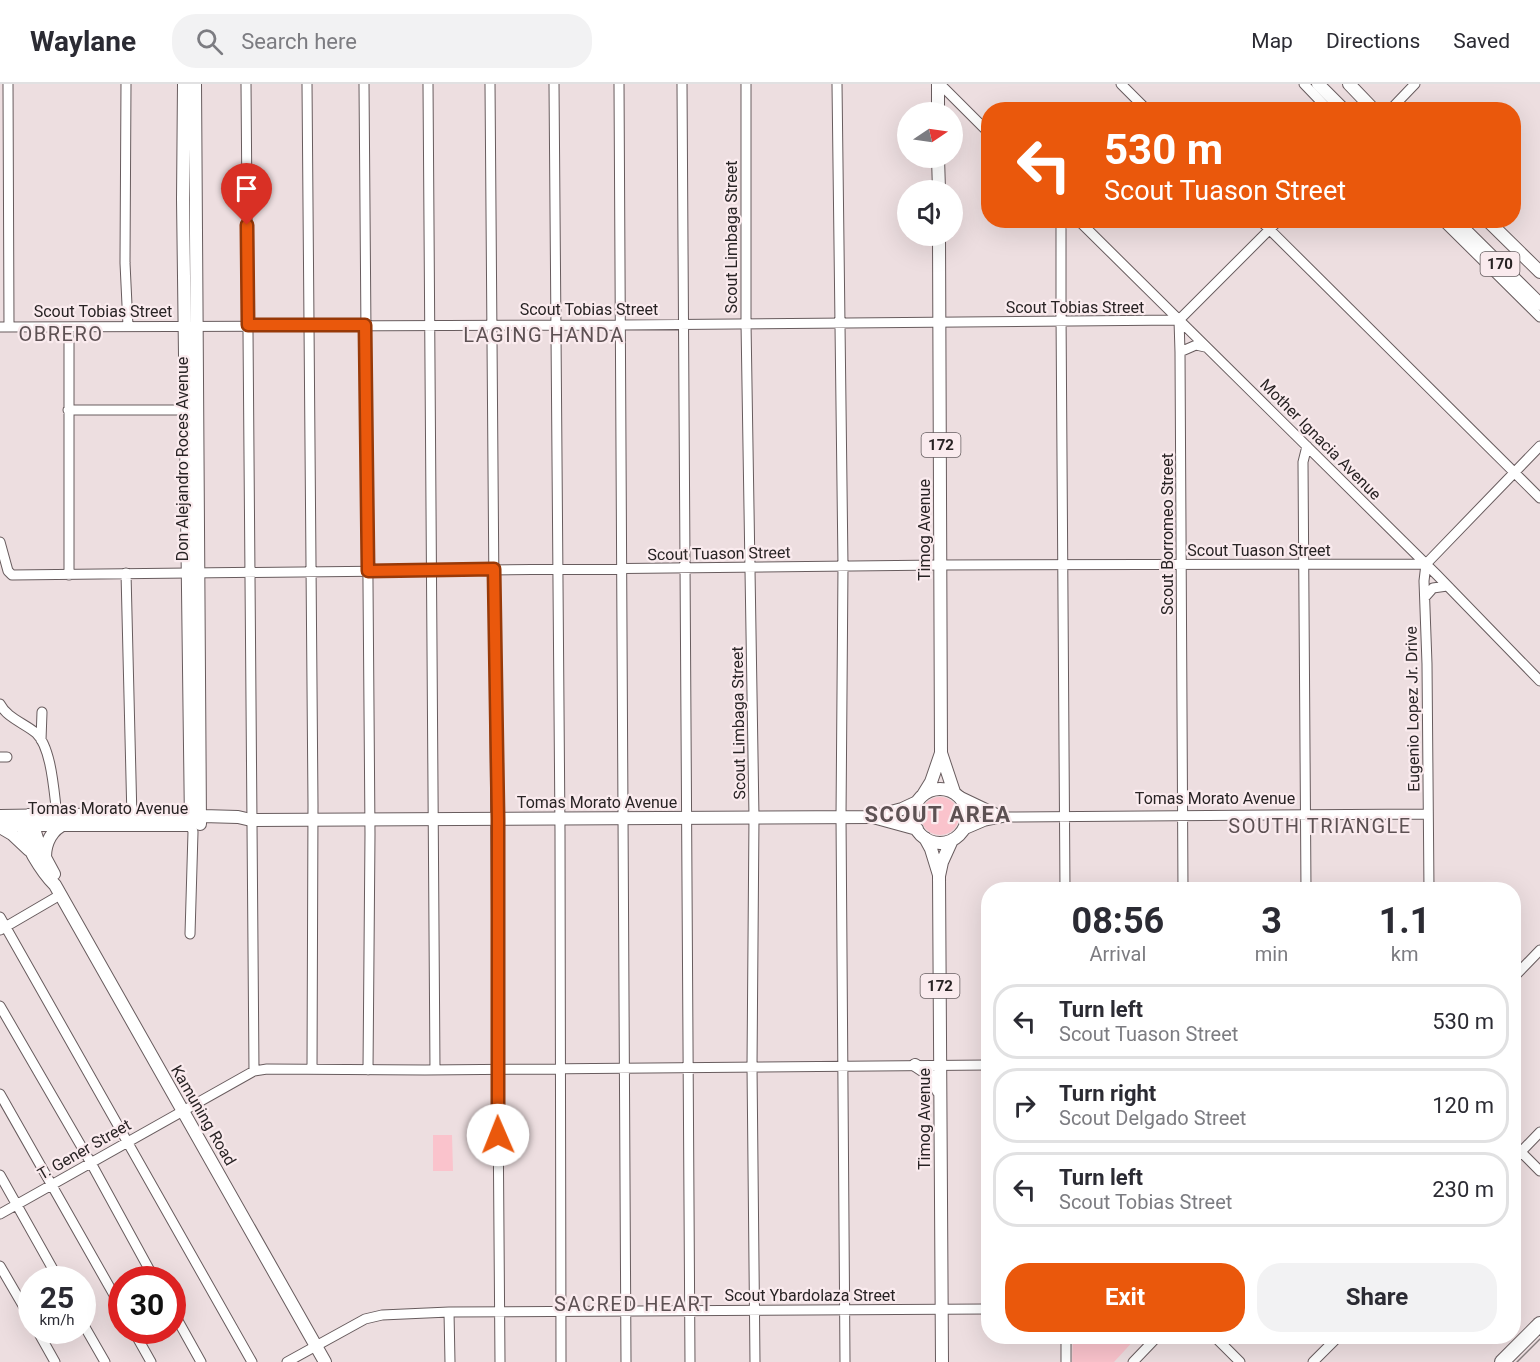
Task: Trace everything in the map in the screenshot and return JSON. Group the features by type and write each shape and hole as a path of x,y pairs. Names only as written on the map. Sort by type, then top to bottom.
{"highway":[{"path":"1521,1343 1540,1324"},
{"path":"1502,1362 1520,1344"}],"main road":[{"name":"Don Alejandro Roces Avenue","path":"184,84 183,199 192,326 187,410 194,573"},
{"name":"Don Alejandro Roces Avenue","path":"195,84 192,326 195,823"},
{"path":"938,102 939,84"},
{"path":"1318,84 1336,102"},
{"path":"1349,84 1366,102"},
{"name":"170","path":"1463,228 1540,304"},
{"name":"170","path":"1495,228 1540,272"},
{"name":"Timog Avenue","path":"920,799 931,782 941,753 939,246"},
{"name":"Don Alejandro Roces Avenue","path":"195,656 191,792 195,823"},
{"name":"Timog Avenue","path":"941,753 957,794"},
{"path":"920,799 938,788 957,794"},
{"path":"168,816 183,806 191,792"},
{"name":"172","path":"952,840 964,830 967,814 966,806 957,794"},
{"name":"Tomas Morato Avenue","path":"0,826 61,819 195,823 238,817 251,820 313,820 872,817 902,809 920,799"},
{"name":"172","path":"920,799 913,816 921,833"},
{"name":"Tomas Morato Avenue","path":"0,816 29,821"},
{"name":"Tomas Morato Avenue","path":"131,820 168,816 195,823"},
{"name":"Tomas Morato Avenue","path":"872,817 921,833"},
{"path":"0,826 39,855 60,826 61,819"},
{"name":"Kamuning Road","path":"29,821 39,855 54,873 58,890 325,1362"},
{"path":"921,833 936,843 952,840"},
{"name":"Timog Avenue","path":"921,833 931,849 939,876"},
{"name":"Timog Avenue","path":"942,1362 939,876 940,867 952,840"},
{"path":"915,1065 932,1077 941,1095"}],"street":[{"path":"5,327 8,84"},
{"path":"126,84 125,263 128,326"},
{"path":"246,84 254,1071 267,1069 435,1070 981,1065"},
{"path":"307,84 313,820 312,1070"},
{"path":"364,84 370,819 368,1070"},
{"path":"428,84 435,1070"},
{"path":"490,84 498,819 497,1069 500,1362"},
{"path":"554,84 560,818 561,1362"},
{"path":"619,84 626,1362"},
{"path":"682,84 690,1362"},
{"name":"Scout Limbaga Street","path":"746,84 746,323 754,817 752,1066 755,1362"},
{"path":"837,84 843,566 841,817 845,1362"},
{"path":"939,84 981,125"},
{"path":"1121,84 1139,102"},
{"path":"1304,84 1321,102"},
{"path":"1398,102 1415,84"},
{"path":"1061,228 1065,882"},
{"name":"Mother Ignacia Avenue","path":"1086,228 1426,564 1540,681"},
{"name":"170","path":"1450,228 1540,317"},
{"path":"1179,320 1269,230 1540,498"},
{"name":"Scout Tobias Street","path":"5,327 1179,320"},
{"name":"Scout Borromeo Street","path":"1179,320 1183,882"},
{"path":"69,327 69,575"},
{"path":"1180,351 1196,345 1205,346"},
{"path":"68,410 187,410"},
{"path":"1306,882 1303,462 1307,446"},
{"path":"1426,564 1540,446"},
{"name":"Scout Tuason Street","path":"0,542 8,571 12,575 941,565 1426,564"},
{"name":"Eugenio Lopez Jr. Drive","path":"1426,564 1429,882"},
{"path":"126,573 131,820"},
{"path":"1425,597 1433,588 1447,586"},
{"path":"0,704 4,711 36,733 41,740"},
{"path":"42,712 41,740 61,819"},
{"name":"Tomas Morato Avenue","path":"957,794 1004,817"},
{"name":"Tomas Morato Avenue","path":"964,830 985,821 1004,817 1427,814"},
{"name":"Don Alejandro Roces Avenue","path":"190,934 195,823"},
{"path":"3,929 58,890"},
{"path":"0,917 3,929 252,1362"},
{"path":"1521,970 1540,950"},
{"path":"0,1006 147,1266"},
{"name":"T. Gener Street","path":"0,1214 254,1071"},
{"path":"0,1094 108,1285"},
{"path":"1521,1148 1540,1132"},
{"path":"1521,1156 1540,1171"},
{"path":"0,1175 50,1266"},
{"path":"0,1266 18,1297"},
{"name":"Scout Ybardolaza Street","path":"286,1362 373,1316 449,1312 981,1309"},
{"path":"449,1312 450,1362"},
{"path":"186,1335 201,1362"},
{"path":"45,1344 55,1362"},
{"path":"95,1344 105,1362"},
{"path":"141,1344 151,1362"},
{"path":"1066,1344 1066,1362"},
{"path":"1133,1362 1150,1344"},
{"path":"1222,1344 1240,1362"},
{"path":"1313,1362 1331,1344"}],"shaded area":[{"path":"940,797 953,803 959,816 953,829 940,835 927,829 921,816 927,803"},
{"path":"433,1135 452,1135 453,1171 433,1171"},
{"path":"1073,1344 1131,1344 1114,1362 1072,1362"}],"tram line":[{"path":"1517,1362 1540,1339"}],"district":[{"name":"OBRERO","path":"61,334"},
{"name":"LAGING HANDA","path":"544,335"},
{"name":"SCOUT AREA","path":"938,814"},
{"name":"SOUTH TRIANGLE","path":"1320,826"},
{"name":"SACRED HEART","path":"634,1304"}],"route":[{"path":"247,225 248,325 365,325 368,571 494,569 498,819 498,1135"}]}
